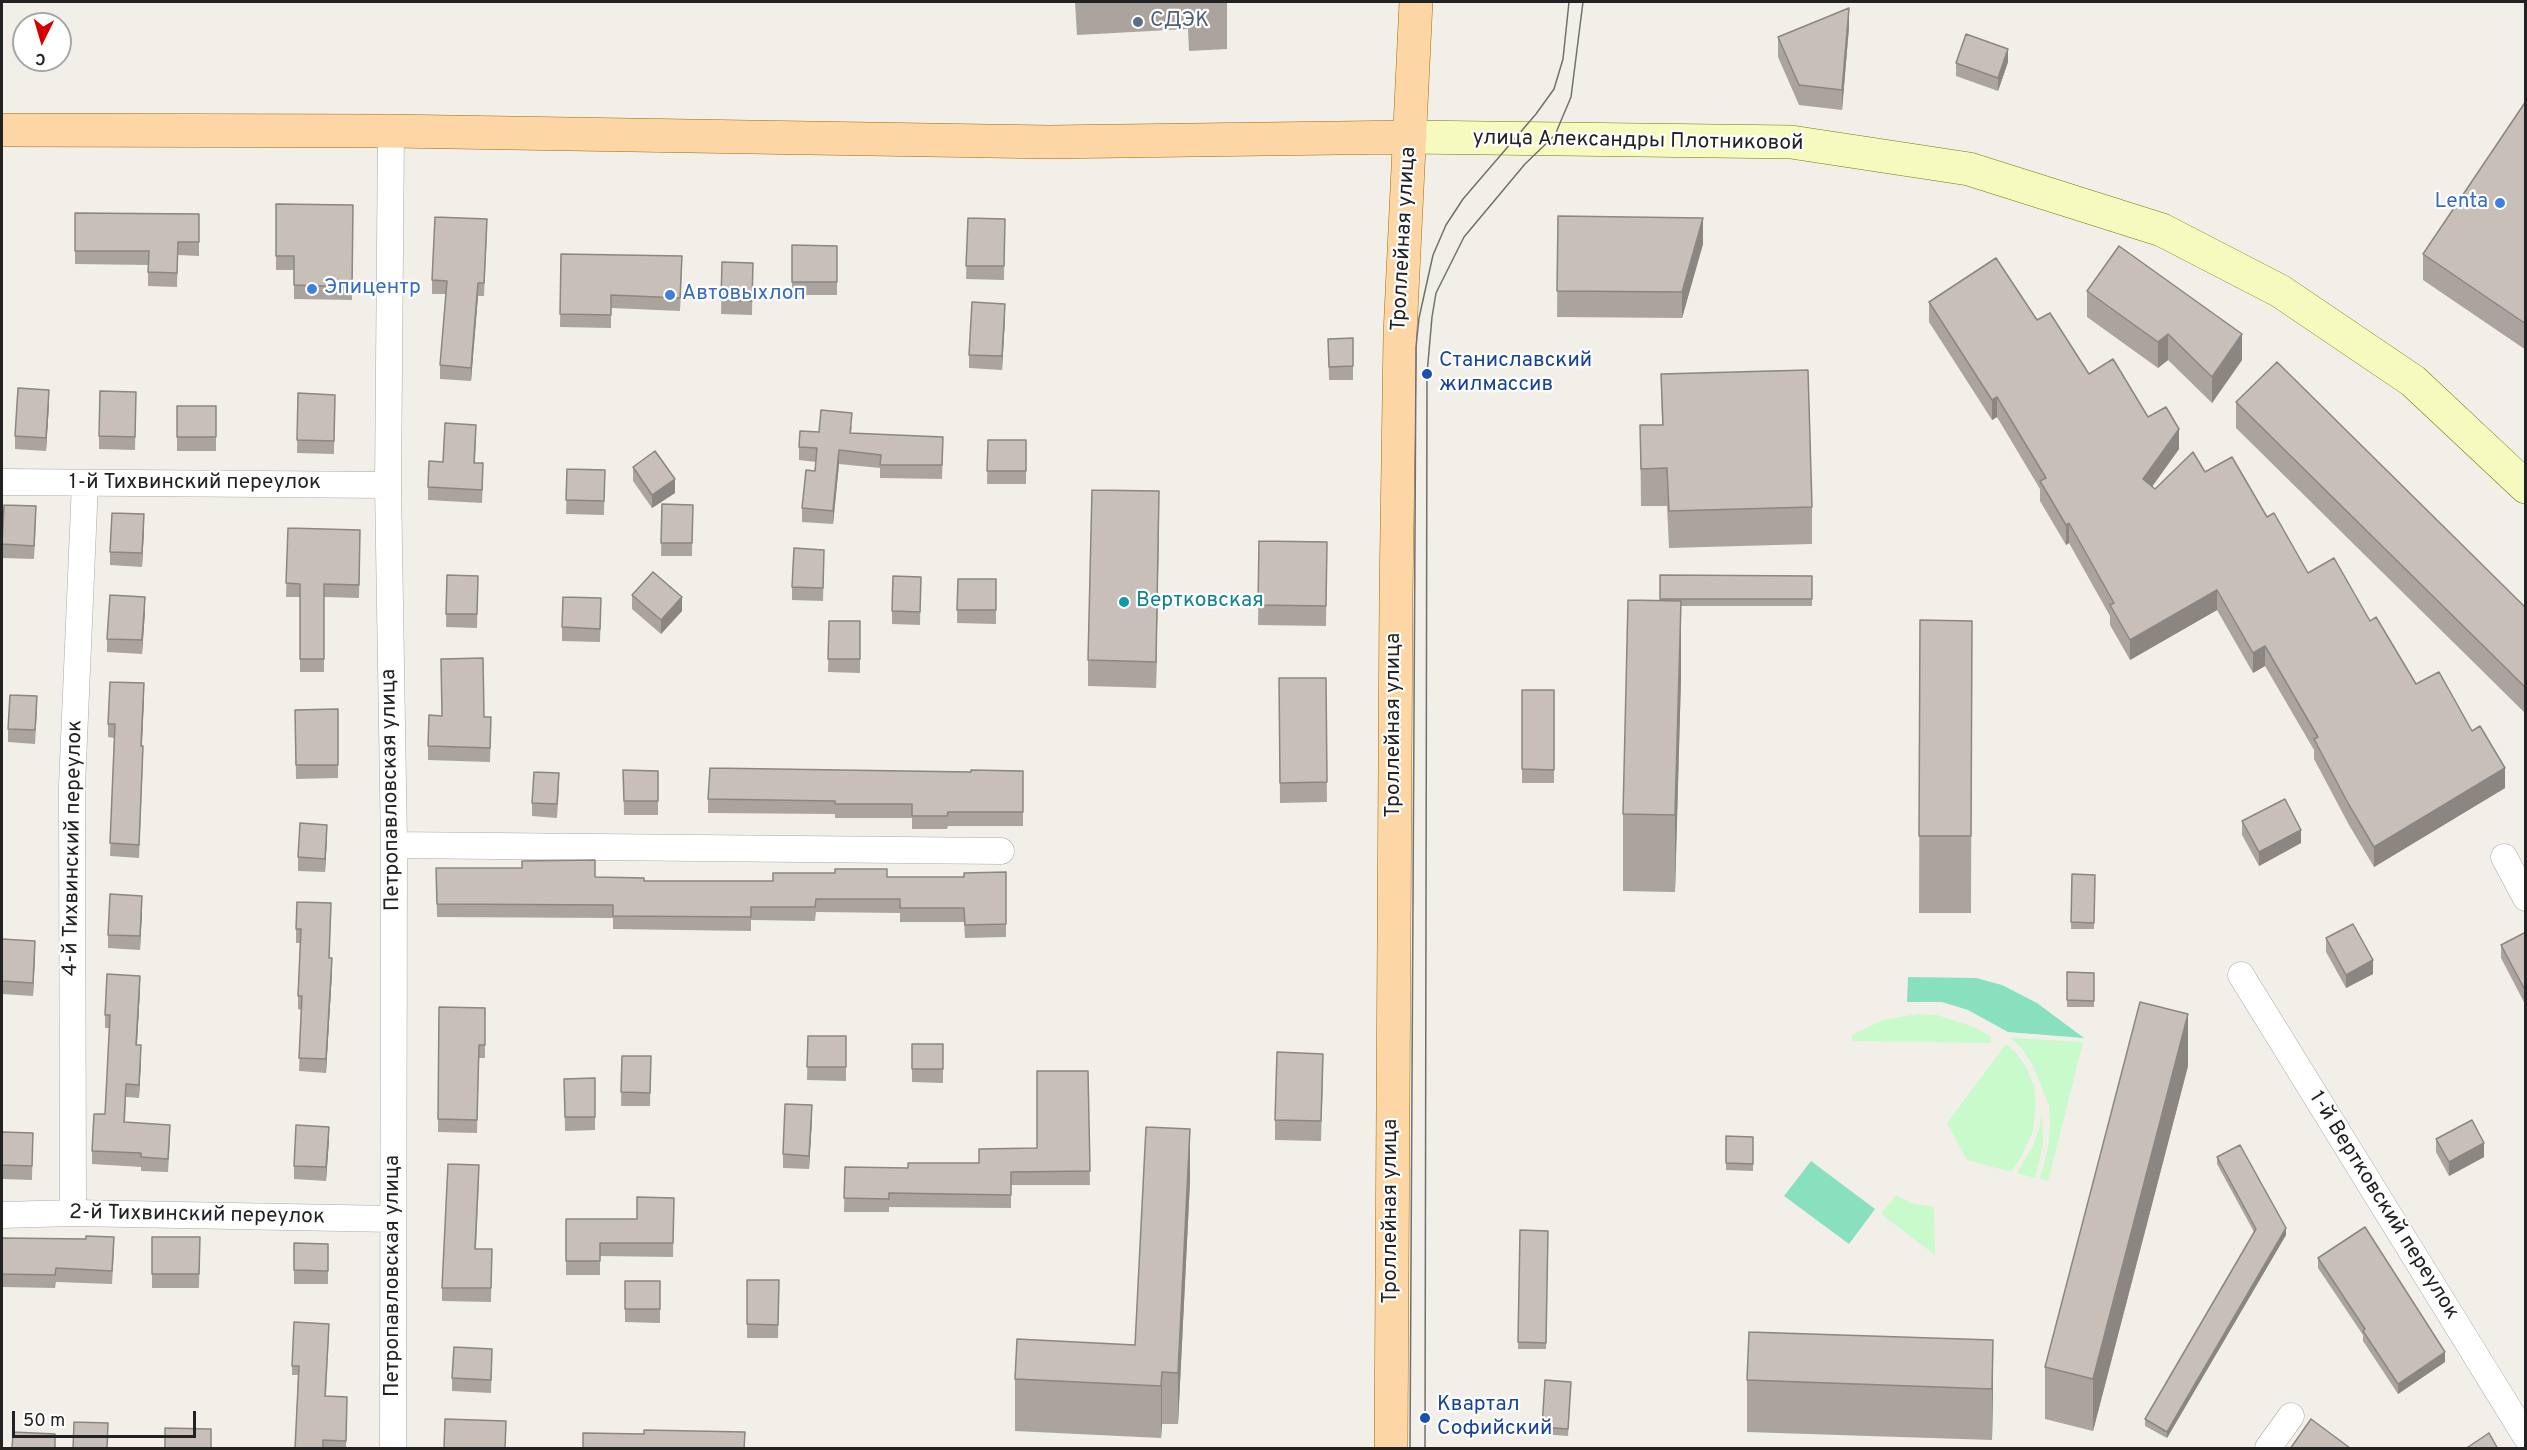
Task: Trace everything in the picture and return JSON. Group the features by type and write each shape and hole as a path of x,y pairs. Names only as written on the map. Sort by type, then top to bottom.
{"main road":[{"name":"Троллейная улица","path":"1391,1449 1396,558 1400,334 1416,2"},
{"path":"2,130 391,131 1049,142 1410,137"},
{"name":"улица Александры Плотниковой","path":"1410,137 1791,142 1969,168 2162,230 2280,291 2413,381 2526,487"}],"street":[{"name":"Петропавловская улица","path":"391,131 388,485 394,845 393,1449"},
{"name":"1-й Тихвинский переулок","path":"2,482 388,485"},
{"name":"4-й Тихвинский переулок","path":"73,1213 72,786 85,483"},
{"path":"394,845 1001,851"},
{"path":"2504,857 2526,898"},
{"name":"1-й Вертковский переулок","path":"2241,975 2526,1437"},
{"name":"2-й Тихвинский переулок","path":"2,1215 73,1213 393,1219"},
{"path":"2268,1449 2291,1416"}],"green space":[{"path":"1908,977 1976,978 2002,985 2037,1003 2084,1038 2008,1032 1968,1010 1942,1002 1907,1002"},
{"path":"1918,1014 1937,1015 1974,1027 1991,1037 1991,1043 1852,1041 1852,1035 1883,1020"},
{"path":"2011,1038 2083,1042 2048,1181 2040,1179 2048,1148 2049,1106 2034,1068 2023,1050"},
{"path":"2006,1044 2026,1067 2034,1085 2036,1104 2033,1131 2011,1172 1967,1160 1947,1123"},
{"path":"2042,1112 2043,1144 2035,1178 2017,1173 2033,1146"},
{"path":"1811,1161 1875,1209 1849,1244 1784,1196"},
{"path":"1896,1195 1910,1203 1934,1207 1935,1255 1881,1214"}],"building":[{"path":"1849,8 1842,90 1799,85 1778,37"},
{"path":"1966,34 2008,49 1998,78 1956,63"},
{"name":"Lenta","path":"2526,101 2526,324 2423,254"},
{"path":"276,204 353,205 352,287 294,285 294,256 276,256"},
{"path":"75,213 199,214 199,242 178,242 177,273 148,272 149,251 75,251"},
{"path":"1558,216 1703,218 1682,292 1557,291"},
{"path":"435,217 487,219 484,283 478,283 471,368 440,365 447,281 432,280"},
{"path":"968,218 1005,219 1004,266 966,266"},
{"path":"792,245 837,246 837,282 792,282"},
{"path":"2119,246 2242,334 2212,377 2168,334 2158,342 2087,291"},
{"path":"561,254 682,256 680,298 611,295 611,315 560,314"},
{"path":"1996,258 2037,320 2050,313 2089,374 2113,359 2148,417 2166,407 2179,429 2143,479 2155,489 2193,452 2205,472 2232,457 2267,517 2274,513 2308,573 2334,558 2370,621 2376,617 2416,684 2439,672 2472,731 2480,726 2505,768 2374,847 2314,739 2318,737 2265,646 2253,653 2217,590 2130,640 2110,605 2114,603 2069,523 2066,525 2040,481 2046,478 1997,397 1992,400 1929,302"},
{"path":"722,262 753,263 752,301 721,300"},
{"path":"972,302 1005,304 1002,356 969,355"},
{"path":"1353,338 1353,366 1329,367 1328,339"},
{"path":"2277,362 2526,608 2526,688 2236,402"},
{"path":"1808,370 1812,507 1669,511 1667,468 1641,469 1640,425 1663,425 1661,374"},
{"path":"18,388 49,390 46,438 15,436"},
{"path":"100,391 136,392 135,437 99,436"},
{"path":"298,393 335,395 334,441 297,440"},
{"path":"177,406 216,406 216,437 177,437"},
{"path":"821,410 852,413 850,433 943,437 942,465 880,465 881,455 839,450 833,511 802,508 806,470 815,471 817,448 799,447 800,431 819,432"},
{"path":"445,423 476,425 474,463 483,463 482,490 428,487 429,461 443,462"},
{"path":"988,440 1026,440 1026,471 987,471"},
{"path":"655,451 675,479 652,495 633,467"},
{"path":"567,469 605,470 604,501 566,500"},
{"name":"Вертковская","path":"1092,490 1159,491 1156,662 1088,660"},
{"path":"662,504 693,505 692,543 661,543"},
{"path":"4,505 36,506 34,546 2,544"},
{"path":"112,513 144,514 142,553 110,552"},
{"path":"288,528 360,530 359,585 324,584 324,659 300,659 300,584 286,583"},
{"path":"1259,541 1327,542 1326,606 1258,605"},
{"path":"794,548 824,550 823,588 792,587"},
{"path":"653,572 682,597 661,620 632,595"},
{"path":"447,575 478,576 477,614 446,614"},
{"path":"1660,575 1812,576 1812,599 1660,599"},
{"path":"893,576 921,577 920,612 892,611"},
{"path":"958,579 996,579 996,610 957,610"},
{"path":"110,595 145,597 142,640 107,639"},
{"path":"563,597 601,598 600,629 562,627"},
{"path":"1628,600 1681,601 1675,815 1623,814"},
{"path":"1920,620 1972,621 1971,836 1919,836"},
{"path":"829,621 860,621 860,659 828,659"},
{"path":"483,658 484,717 491,717 490,748 428,746 429,715 442,716 441,659"},
{"path":"1279,678 1326,678 1327,782 1280,783"},
{"path":"110,682 144,683 139,845 110,843 115,724 108,724"},
{"path":"1522,690 1554,690 1554,770 1522,769"},
{"path":"10,695 37,696 35,730 8,729"},
{"path":"338,709 338,765 296,765 295,710"},
{"path":"710,768 1023,771 1023,812 948,812 947,816 912,816 912,804 835,804 835,801 708,799"},
{"path":"623,770 658,771 658,801 624,801"},
{"path":"534,772 559,773 557,804 532,803"},
{"path":"2285,799 2301,830 2259,852 2242,821"},
{"path":"300,823 327,825 325,859 298,857"},
{"path":"595,860 595,877 644,878 644,881 773,881 773,873 835,873 835,869 887,869 887,877 964,877 964,873 1006,872 1006,924 965,925 964,908 900,908 900,899 816,899 815,907 751,907 751,917 613,916 613,905 437,904 436,868 522,868 522,861"},
{"path":"2072,874 2095,875 2094,923 2071,922"},
{"path":"110,894 142,896 140,936 108,935"},
{"path":"297,902 331,903 329,958 332,958 326,1059 299,1058 302,996 298,996 301,929 296,929"},
{"path":"2353,924 2373,960 2346,975 2326,938"},
{"path":"2526,932 2526,992 2501,945"},
{"path":"2,939 35,941 33,983 2,981"},
{"path":"2067,972 2094,973 2094,1001 2067,1000"},
{"path":"107,974 140,976 136,1045 141,1045 139,1085 126,1084 124,1122 170,1125 168,1159 141,1157 141,1153 92,1151 94,1114 105,1114 110,1015 105,1015"},
{"path":"2140,1002 2188,1014 2093,1379 2045,1367"},
{"path":"439,1007 485,1008 485,1045 479,1045 477,1120 438,1119"},
{"path":"808,1036 846,1036 846,1067 807,1067"},
{"path":"912,1044 943,1044 943,1069 912,1069"},
{"path":"1277,1052 1323,1054 1321,1121 1275,1120"},
{"path":"622,1056 651,1056 650,1093 621,1092"},
{"path":"1037,1071 1088,1071 1090,1171 1011,1172 1011,1195 889,1193 889,1199 844,1198 845,1167 908,1168 908,1163 979,1163 979,1149 1037,1148"},
{"path":"595,1078 595,1117 565,1117 564,1079"},
{"path":"785,1104 812,1105 809,1156 783,1154"},
{"path":"2472,1120 2484,1143 2449,1162 2436,1139"},
{"path":"296,1125 329,1127 326,1167 294,1166"},
{"path":"1146,1127 1190,1129 1178,1373 1162,1372 1161,1386 1015,1379 1017,1339 1135,1345"},
{"path":"2,1132 33,1133 32,1166 2,1165"},
{"path":"1726,1136 1753,1137 1753,1164 1726,1163"},
{"path":"2240,1145 2286,1228 2167,1432 2145,1419 2256,1229 2217,1157"},
{"path":"448,1164 479,1165 475,1249 492,1249 491,1288 442,1288"},
{"path":"637,1197 674,1198 673,1243 600,1243 600,1261 566,1261 566,1219 637,1219"},
{"path":"2365,1227 2445,1352 2398,1384 2318,1258"},
{"path":"1520,1230 1548,1231 1546,1343 1518,1342"},
{"path":"86,1236 114,1237 112,1271 56,1268 55,1275 2,1274 2,1238 86,1239"},
{"path":"152,1237 200,1237 199,1274 152,1274"},
{"path":"294,1243 328,1244 328,1271 294,1270"},
{"path":"747,1280 779,1280 778,1325 747,1324"},
{"path":"625,1281 660,1281 660,1309 625,1309"},
{"path":"294,1322 329,1324 325,1396 347,1397 346,1441 323,1440 323,1449 295,1449 299,1366 292,1366"},
{"path":"1749,1332 1993,1340 1992,1389 1747,1380"},
{"path":"454,1347 492,1349 491,1380 452,1378"},
{"path":"1545,1380 1571,1382 1568,1429 1542,1427"},
{"path":"445,1419 506,1421 505,1449 444,1449"},
{"path":"2311,1419 2350,1448 2290,1449"},
{"path":"74,1422 108,1423 107,1449 73,1449"},
{"path":"165,1428 211,1429 211,1449 165,1449"},
{"path":"644,1430 745,1432 744,1449 583,1449 583,1433 644,1434"},
{"path":"13,1432 55,1434 55,1449 12,1449"},
{"path":"2489,1433 2498,1449 2465,1449"}],"tram line":[{"path":"1410,1448 1416,347 1419,318 1433,255 1446,225 1463,199 1536,114 1554,89 1563,59 1569,2"},
{"path":"1425,1448 1427,374 1432,317 1436,293 1464,237 1525,164 1555,135 1571,97 1583,2"}],"place":[{"name":"СДЭК","path":"1138,22"},
{"name":"Lenta","path":"2500,203"},
{"name":"Эпицентр","path":"312,289"},
{"name":"Автовыхлоп","path":"670,295"},
{"name":"Станиславский жилмассив","path":"1427,374"},
{"name":"Вертковская","path":"1124,602"},
{"name":"Квартал Софийский","path":"1425,1418"}]}
